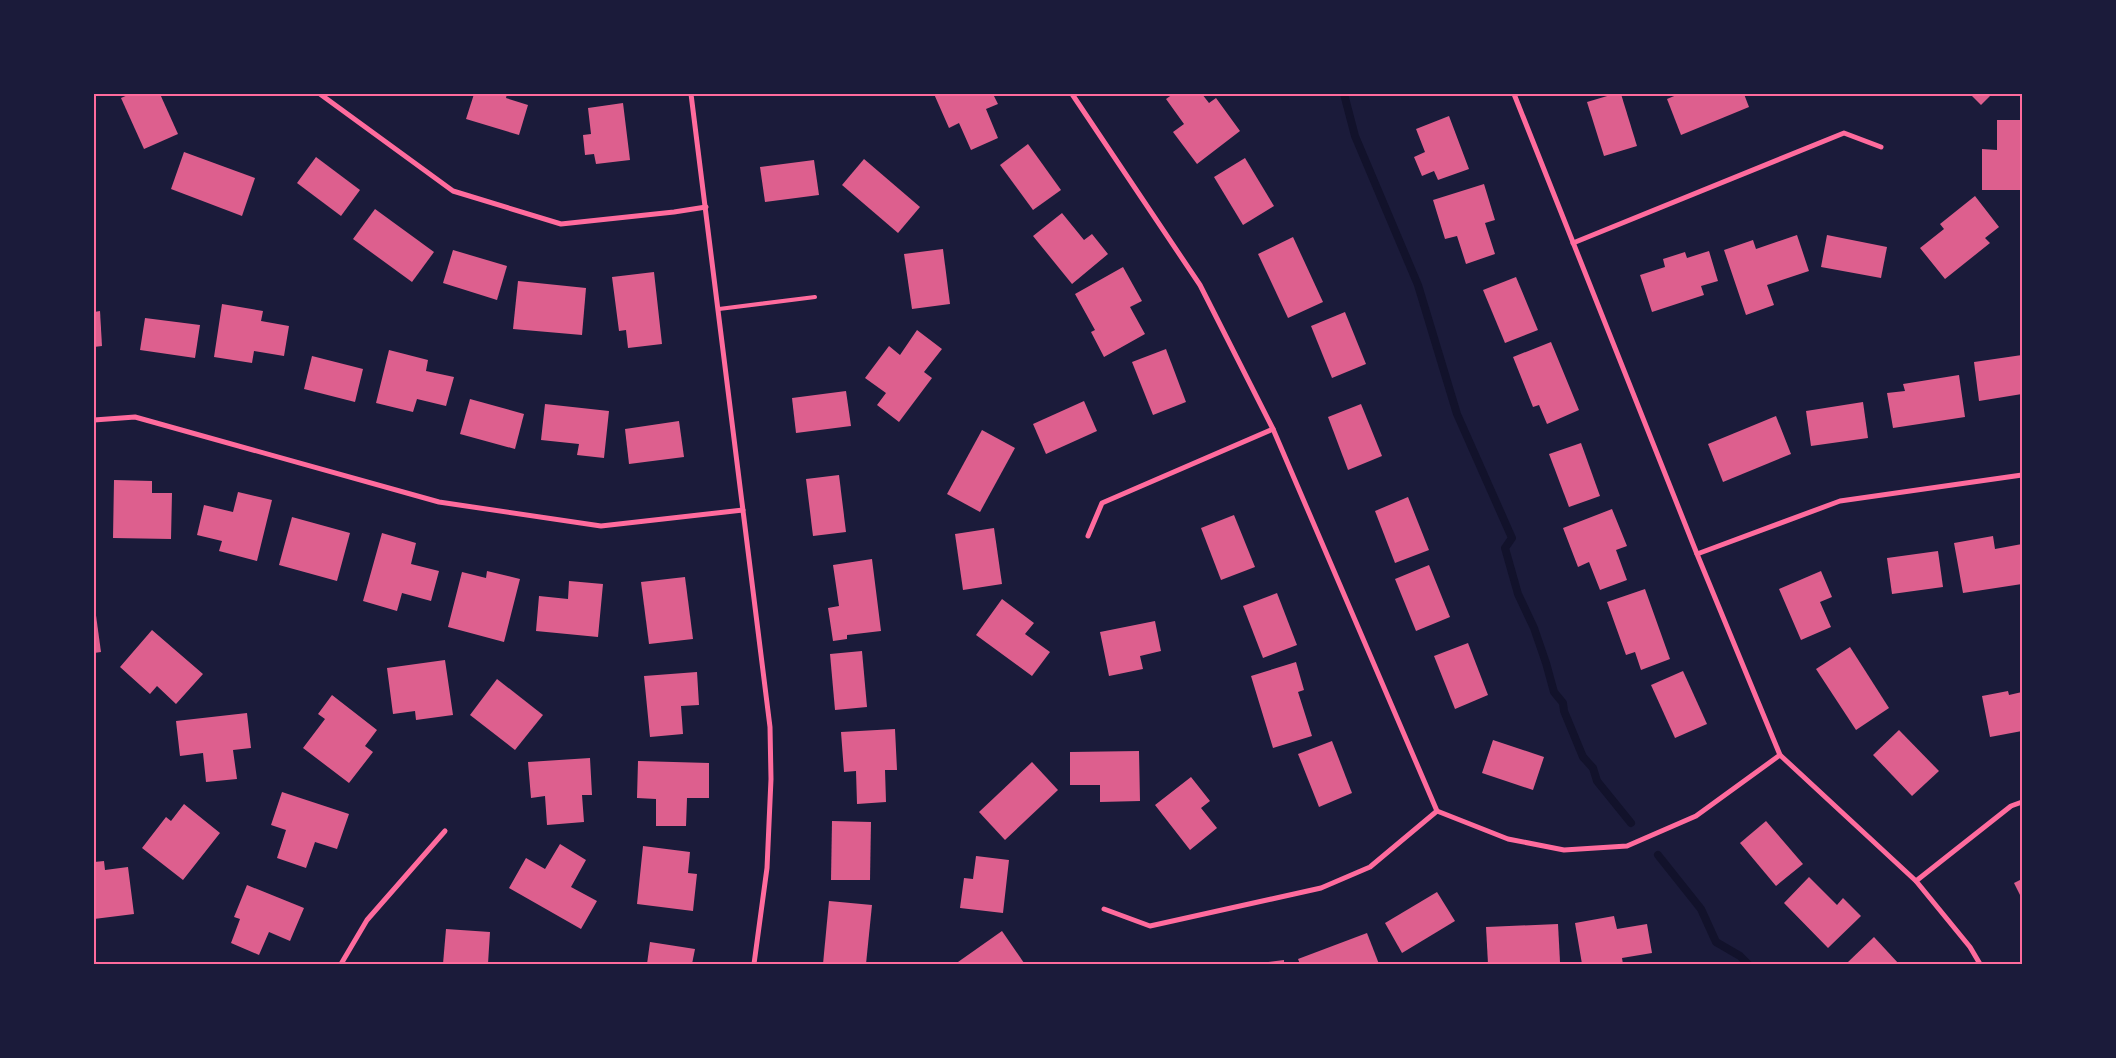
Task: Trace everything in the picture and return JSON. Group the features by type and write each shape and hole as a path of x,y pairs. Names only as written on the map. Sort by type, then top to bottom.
{"street":[{"path":"320,94 453,191 561,224 706,207"},
{"path":"691,94 770,727 771,778 767,868 754,964"},
{"path":"1072,94 1200,285 1273,429 1437,811 1508,839 1564,850 1627,846 1696,816 1780,755"},
{"path":"1514,94 1697,554 1780,755 1916,881 1970,948 1980,964"},
{"path":"1573,243 1844,133 1880,147"},
{"path":"94,420 135,417 439,502 601,526 743,510"},
{"path":"1088,536 1102,503 1273,429"},
{"path":"1697,554 1840,501 2022,475"},
{"path":"1916,881 2011,806 2022,802"},
{"path":"1104,909 1150,926 1322,888 1370,866 1437,811"},
{"path":"341,964 367,920 445,831"}],"lane":[{"path":"718,309 815,297"}],"building":[{"path":"130,94 160,94 178,134 144,149 121,98"},
{"path":"474,94 507,94 506,98 528,105 519,135 466,119"},
{"path":"934,94 993,94 998,104 986,109 998,138 971,150 959,123 949,128"},
{"path":"1173,94 1202,94 1209,103 1216,98 1240,131 1197,164 1173,132 1184,124 1166,99"},
{"path":"1614,94 1621,94 1637,146 1604,156 1587,102"},
{"path":"1679,94 1744,94 1749,107 1681,135 1667,99"},
{"path":"1970,94 1992,94 1981,105"},
{"path":"623,103 630,160 596,164 594,154 585,155 583,135 591,134 588,108"},
{"path":"1449,116 1469,169 1438,180 1434,171 1422,176 1414,157 1425,152 1416,129"},
{"path":"1997,120 2022,120 2022,190 1982,190 1982,149 1997,150"},
{"path":"1028,144 1061,190 1033,210 1000,165"},
{"path":"184,152 255,178 242,216 171,189"},
{"path":"316,157 360,190 341,216 297,183"},
{"path":"1245,158 1274,206 1243,225 1214,177"},
{"path":"864,159 920,207 898,233 842,185"},
{"path":"814,160 819,195 765,202 760,167"},
{"path":"1484,184 1495,220 1485,223 1495,254 1466,264 1457,236 1445,239 1433,200"},
{"path":"1975,196 1999,227 1985,238 1990,243 1945,279 1920,248 1944,229 1940,224"},
{"path":"375,209 434,252 412,282 353,239"},
{"path":"1062,213 1084,240 1092,234 1108,254 1072,284 1033,236"},
{"path":"1797,235 1809,271 1767,285 1774,305 1746,315 1724,250 1753,240 1756,249"},
{"path":"1827,235 1887,247 1881,278 1821,267"},
{"path":"1293,237 1323,302 1288,318 1258,254"},
{"path":"943,249 950,304 912,309 904,254"},
{"path":"453,250 507,266 497,300 443,283"},
{"path":"1709,251 1718,281 1701,286 1704,295 1652,312 1640,275 1665,267 1663,259 1685,252 1687,258"},
{"path":"1123,267 1142,301 1130,307 1145,334 1104,357 1091,332 1095,330 1075,294"},
{"path":"654,272 662,344 628,348 626,330 619,331 612,277"},
{"path":"1516,277 1538,330 1505,343 1483,290"},
{"path":"518,281 586,288 582,335 513,329"},
{"path":"222,304 263,311 261,321 289,326 284,356 254,351 252,363 214,357"},
{"path":"100,311 102,346 94,347 94,312"},
{"path":"1345,312 1366,364 1332,378 1311,326"},
{"path":"145,318 200,325 195,358 140,350"},
{"path":"917,330 942,349 924,372 932,378 899,422 877,405 886,393 865,378 889,346 900,355"},
{"path":"1551,342 1579,410 1547,424 1539,405 1533,407 1513,357"},
{"path":"1166,349 1186,402 1153,415 1132,362"},
{"path":"389,350 428,360 426,371 454,377 446,406 417,399 413,412 376,403"},
{"path":"2022,355 2022,394 1979,401 1974,362"},
{"path":"312,356 363,369 355,402 304,389"},
{"path":"1959,375 1965,417 1893,428 1887,393 1905,391 1903,384"},
{"path":"846,391 851,426 796,433 792,398"},
{"path":"470,399 524,414 515,449 460,434"},
{"path":"1084,401 1097,431 1046,454 1033,424"},
{"path":"1863,402 1868,438 1811,446 1806,411"},
{"path":"545,404 609,411 604,458 577,455 579,444 541,440"},
{"path":"1361,404 1382,456 1348,470 1328,417"},
{"path":"1776,416 1791,454 1723,482 1708,444"},
{"path":"679,421 684,457 629,464 625,429"},
{"path":"982,430 1015,448 980,512 947,494"},
{"path":"1581,443 1600,496 1569,507 1549,454"},
{"path":"839,475 846,532 813,536 806,479"},
{"path":"114,480 152,481 152,493 172,493 171,539 113,538"},
{"path":"238,492 272,500 257,561 219,551 222,541 197,535 204,505 233,512"},
{"path":"1408,497 1429,550 1395,563 1375,511"},
{"path":"1612,509 1627,546 1616,550 1627,580 1600,590 1589,562 1578,567 1563,528"},
{"path":"1234,515 1255,567 1221,580 1201,528"},
{"path":"292,517 350,533 337,581 279,565"},
{"path":"994,528 1002,584 963,590 955,534"},
{"path":"382,533 416,543 411,564 439,571 431,601 402,593 397,611 363,601"},
{"path":"1993,536 1995,549 2022,544 2022,584 1963,593 1954,543"},
{"path":"1938,551 1943,587 1892,594 1887,558"},
{"path":"872,559 881,631 847,635 847,639 833,641 828,608 839,606 833,565"},
{"path":"1429,565 1450,617 1416,631 1395,579"},
{"path":"487,571 520,579 504,642 448,627 462,572 486,578"},
{"path":"1821,571 1832,597 1820,602 1831,627 1801,640 1779,589"},
{"path":"685,577 693,639 649,644 641,582"},
{"path":"569,581 603,584 598,637 536,631 539,596 568,599"},
{"path":"1645,589 1670,659 1641,670 1635,652 1626,655 1607,602"},
{"path":"1277,593 1297,645 1263,658 1243,606"},
{"path":"1002,599 1034,623 1025,634 1050,652 1032,676 976,635"},
{"path":"94,609 101,652 94,653"},
{"path":"1155,621 1161,651 1140,656 1143,669 1109,676 1100,632"},
{"path":"152,630 203,674 176,704 157,686 150,694 120,667"},
{"path":"1468,643 1488,695 1455,709 1434,656"},
{"path":"1850,647 1889,708 1856,730 1816,669"},
{"path":"862,651 867,707 835,710 830,654"},
{"path":"445,660 453,715 416,720 415,711 393,714 387,668"},
{"path":"1296,662 1304,690 1298,692 1312,736 1273,748 1251,676"},
{"path":"1683,671 1707,724 1675,738 1651,685"},
{"path":"697,672 699,705 681,706 683,734 650,737 644,676"},
{"path":"497,679 543,715 515,750 470,715"},
{"path":"2008,691 2009,695 2022,692 2022,731 1990,737 1982,696"},
{"path":"332,695 377,730 365,746 373,752 349,783 303,748 325,719 318,714"},
{"path":"247,713 251,748 233,750 237,779 206,782 203,753 180,756 176,721"},
{"path":"895,729 897,770 885,770 886,802 857,804 856,771 844,772 841,732"},
{"path":"1899,730 1939,771 1912,796 1873,755"},
{"path":"1493,740 1544,757 1533,790 1482,773"},
{"path":"1332,741 1352,793 1319,807 1298,754"},
{"path":"1139,751 1140,801 1100,802 1100,785 1070,785 1070,752"},
{"path":"590,758 592,795 582,795 584,822 547,825 545,796 531,798 528,762"},
{"path":"638,761 709,763 709,798 687,798 686,826 656,826 656,799 637,798"},
{"path":"1032,762 1058,790 1005,840 979,812"},
{"path":"1191,777 1210,801 1201,808 1217,828 1190,850 1155,805"},
{"path":"282,792 349,814 337,849 315,842 306,868 277,858 286,830 271,825"},
{"path":"184,804 220,833 183,880 142,848 166,817 171,821"},
{"path":"832,821 871,822 870,880 831,880"},
{"path":"1766,821 1803,864 1776,886 1740,843"},
{"path":"560,844 586,860 571,887 597,901 581,929 509,888 526,858 545,869"},
{"path":"643,846 690,852 688,873 697,874 693,911 637,904"},
{"path":"976,856 1009,860 1003,913 960,908 964,878 973,879"},
{"path":"104,861 105,870 128,867 134,914 94,919 94,862"},
{"path":"1809,877 1837,905 1843,898 1861,916 1828,948 1784,903"},
{"path":"2022,879 2022,899 2014,883"},
{"path":"247,885 304,908 290,941 269,932 259,955 231,943 240,919 234,917"},
{"path":"1437,892 1455,921 1402,953 1385,923"},
{"path":"829,901 872,905 866,964 823,964"},
{"path":"1614,916 1617,929 1647,924 1652,953 1622,958 1623,964 1582,964 1575,923"},
{"path":"1558,924 1560,962 1488,964 1486,927"},
{"path":"446,929 490,932 488,964 443,964"},
{"path":"1002,931 1024,963 960,964 958,962"},
{"path":"1367,933 1379,964 1300,964 1298,959"},
{"path":"1874,937 1899,964 1850,964 1848,962"},
{"path":"650,942 695,949 692,964 647,964"},
{"path":"1284,960 1284,964 1261,964 1261,963"}],"waterway":[{"path":"1344,94 1355,136 1418,285 1457,414 1512,538 1505,548 1518,594 1534,628 1554,692 1563,703 1564,711 1583,757 1593,768 1597,781 1631,823"},
{"path":"1658,855 1701,909 1716,942 1740,956 1748,964"}]}
